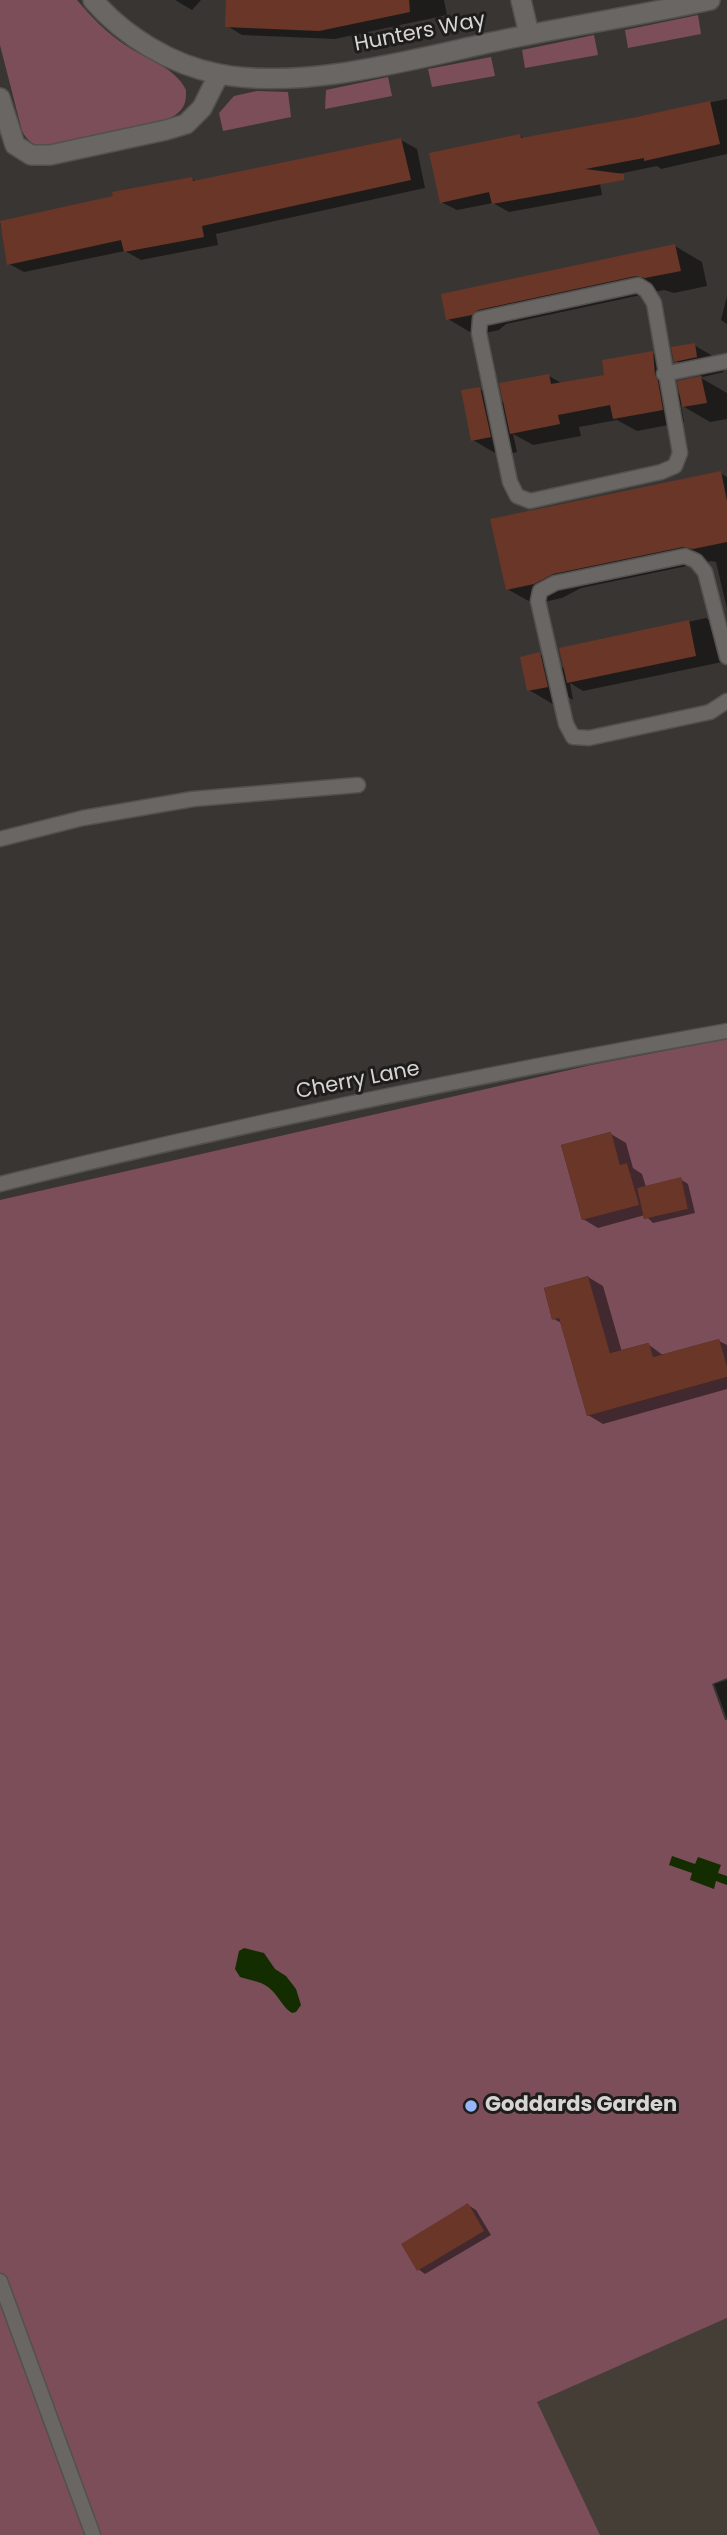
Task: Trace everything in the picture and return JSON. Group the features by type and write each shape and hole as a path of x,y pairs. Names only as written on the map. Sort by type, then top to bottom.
{"street":[{"name":"Hunters Way","path":"93,0 107,16 144,44 183,64 219,74 285,79 354,71 710,0"},
{"path":"522,0 529,34"},
{"path":"0,97 15,145 31,155 50,155 186,124 202,108 219,74"}],"lane":[{"path":"638,285 646,290 654,303 664,373 680,453 675,466 661,472 530,501 517,496 510,482 479,333 480,319 638,285"},
{"path":"664,373 727,361"},
{"path":"727,657 725,633 705,572 696,561 685,556 555,583 540,591 538,601 566,724 573,737 589,738 710,712 727,701"},
{"path":"0,839 83,818 193,799 358,785"},
{"name":"Cherry Lane","path":"0,1184 275,1119 595,1054 727,1031"},
{"path":"0,2281 93,2535"}],"shaded area":[{"path":"0,0 77,0 118,40 175,75 186,90 183,106 170,118 137,130 46,146 32,143 22,131 0,45"},
{"path":"698,15 701,34 628,48 625,30"},
{"path":"594,35 598,55 525,68 522,50"},
{"path":"491,57 495,76 432,87 428,69"},
{"path":"388,77 392,96 325,109 326,90"},
{"path":"257,91 288,92 291,117 223,131 219,113 234,96"},
{"path":"727,1039 727,1366 719,1339 653,1357 648,1343 610,1353 588,1276 544,1288 552,1319 559,1318 587,1416 727,1377 727,1678 712,1684 727,1720 727,2318 537,2402 600,2535 0,2535 0,1200 591,1065","holes":["610,1132 620,1165 627,1163 630,1173 628,1207 582,1220 561,1145","681,1178 688,1209 644,1219 637,1188"]},
{"path":"672,1856 695,1864 698,1857 721,1865 718,1873 727,1876 727,1885 716,1881 714,1889 690,1880 692,1873 669,1865"},
{"path":"244,1948 264,1953 275,1969 286,1976 296,1989 301,2005 296,2012 292,2013 265,1985 240,1977 235,1969 239,1951"},
{"path":"727,2318 727,2535 600,2535 537,2402"}],"building":[{"path":"226,0 409,0 410,12 319,31 225,27"},
{"path":"710,101 720,144 644,161 644,158 585,169 624,174 624,180 492,204 489,192 440,203 429,153 520,134 521,138 636,117"},
{"path":"401,138 411,180 202,226 204,237 124,252 121,240 7,265 0,221 113,196 112,192 192,177 193,181"},
{"path":"675,244 681,271 645,278 636,276 478,310 472,315 446,320 441,294"},
{"path":"695,343 697,357 674,362 671,347"},
{"path":"653,351 663,410 613,419 610,405 558,415 560,424 510,434 499,383 549,374 551,384 604,375 602,360"},
{"path":"701,376 707,403 682,407 677,381"},
{"path":"480,387 491,437 471,441 461,390"},
{"path":"721,471 727,501 727,542 693,549 683,547 553,574 534,584 506,590 490,519"},
{"path":"689,620 696,656 567,683 559,648"},
{"path":"540,652 548,687 527,691 520,657"},
{"path":"611,1132 620,1165 627,1163 639,1205 582,1220 561,1145"},
{"path":"681,1177 688,1209 644,1219 637,1188"},
{"path":"588,1276 610,1353 649,1343 653,1357 719,1339 727,1366 727,1377 587,1416 559,1318 552,1320 544,1288"},
{"path":"468,2203 484,2231 417,2271 401,2244"}],"place":[{"name":"Goddards Garden","path":"471,2106"}]}
